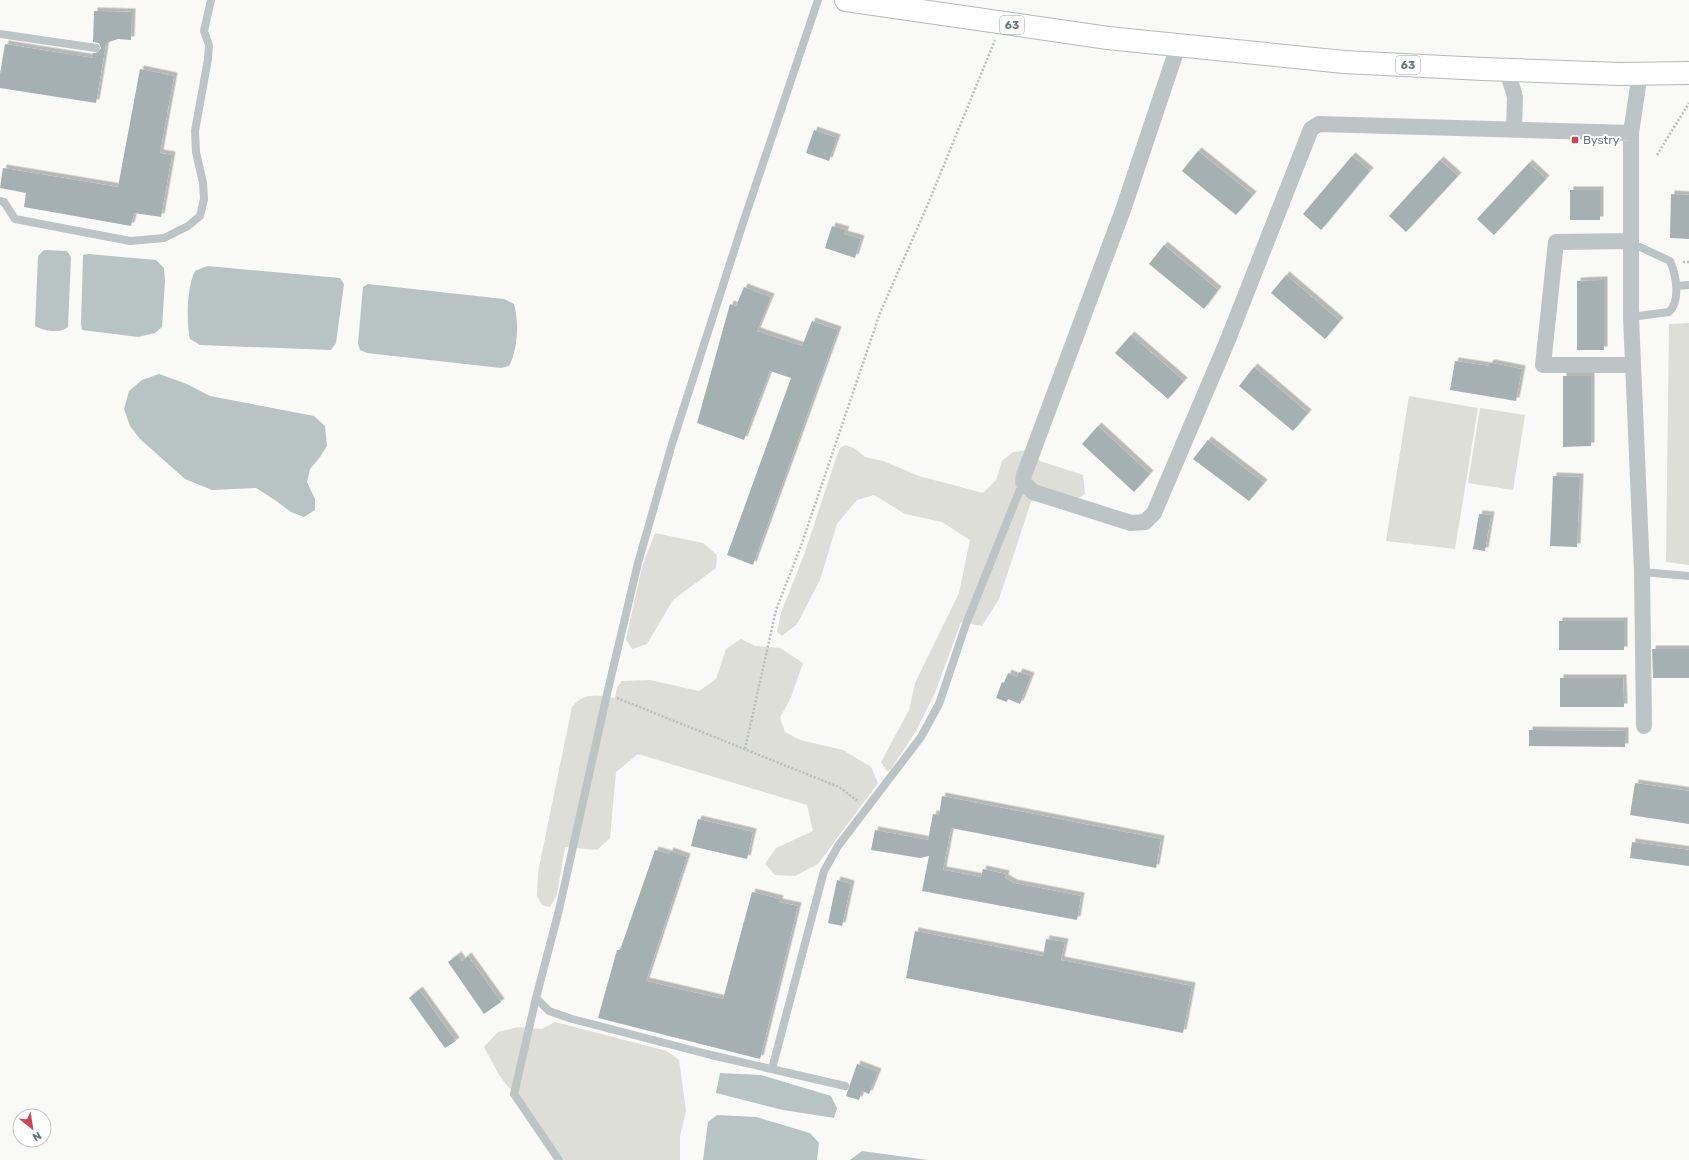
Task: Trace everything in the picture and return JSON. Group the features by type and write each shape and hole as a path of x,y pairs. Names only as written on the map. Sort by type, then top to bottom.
{"main road":[{"name":"63","path":"846,0 1108,38 1344,62 1507,70 1640,74 1689,73"}],"street":[{"path":"1178,46 1123,210 1024,475 1024,482 1033,492 1131,523 1145,522 1154,513 1227,342 1311,128 1319,124 1631,133"},
{"path":"1507,70 1515,97 1514,130"},
{"path":"1640,74 1631,133 1631,317 1642,572 1644,726"},
{"path":"1631,244 1556,242 1543,365 1633,365"}],"lane":[{"path":"0,201 4,202 15,219 130,241 164,238 188,226 200,216 204,199 196,152 195,131 208,59 209,46 204,31 211,0"},
{"path":"560,1160 514,1094 536,998 560,910 607,694 638,563 672,444 743,224 818,0"},
{"path":"0,34 96,48"},
{"path":"1631,244 1670,261 1675,273 1676,286 1675,304 1669,312 1631,317"},
{"path":"1676,286 1689,285"},
{"path":"772,1069 824,871 838,846 921,737 939,704 966,624 1024,482"},
{"path":"1642,572 1689,576"},
{"path":"536,998 549,1011 572,1019 845,1086"}],"path":[{"path":"745,749 776,610 801,546 880,313 928,204 1002,23"},
{"path":"1657,155 1689,103"},
{"path":"607,694 839,787 868,807"}],"shaded area":[{"path":"44,250 67,251 71,257 68,327 56,331 35,326 38,256"},
{"path":"88,254 156,260 164,268 165,281 162,327 155,333 138,337 82,330 83,255"},
{"path":"207,266 340,278 344,284 336,343 331,350 200,345 190,339 188,304 190,286 195,271"},
{"path":"368,284 504,299 514,304 517,319 517,335 514,352 509,366 501,368 367,353 360,350 358,343 363,287"},
{"path":"1689,323 1689,565 1666,562 1669,324"},
{"path":"159,374 187,384 210,396 314,416 325,426 327,446 310,469 307,482 315,499 315,510 304,517 291,512 256,488 212,490 185,479 140,439 130,426 124,409 129,391 142,380"},
{"path":"1409,396 1478,408 1455,549 1386,541"},
{"path":"1480,408 1525,415 1513,490 1468,483"},
{"path":"845,445 854,448 865,457 883,461 919,476 983,493 996,480 1002,461 1013,452 1029,450 1040,461 1083,475 1085,494 1074,501 1048,492 1031,502 999,599 982,626 961,622 935,693 916,731 891,769 887,771 881,762 909,710 915,683 959,593 970,540 942,522 905,514 874,495 857,500 837,524 820,580 797,624 782,636 777,632 781,613 804,555 837,455 840,448"},
{"path":"655,533 703,543 717,555 716,568 673,600 647,644 632,649 626,639 642,567"},
{"path":"741,639 755,646 780,648 803,663 791,697 780,718 785,732 800,740 843,750 871,767 878,783 818,864 795,876 775,875 765,864 776,848 813,831 807,805 638,754 616,772 610,838 597,850 565,847 557,895 550,907 542,905 537,896 538,872 572,707 581,699 586,697 597,696 615,698 617,687 622,681 650,680 699,691 716,679 726,649"},
{"path":"555,1022 667,1051 679,1060 686,1111 680,1136 680,1160 564,1160 519,1097 508,1087 498,1073 484,1047 498,1032 518,1027 542,1029"},
{"path":"720,1073 761,1075 831,1096 837,1108 834,1118 783,1110 716,1093"},
{"path":"717,1115 756,1117 810,1133 819,1143 817,1160 703,1160 708,1122"},
{"path":"862,1151 928,1160 850,1160"}],"building":[{"path":"94,11 132,12 131,40 118,39 106,43 96,103 0,88 0,74 5,44 93,58 93,53 98,53 101,48 99,43 93,42"},
{"path":"140,69 174,76 160,153 172,155 161,217 134,213 131,226 24,207 26,193 0,188 3,168 118,187"},
{"path":"814,130 837,138 829,161 806,153"},
{"path":"1198,151 1253,195 1236,215 1182,171"},
{"path":"1352,156 1370,171 1321,230 1303,214"},
{"path":"1440,160 1458,176 1406,232 1389,216"},
{"path":"1529,163 1546,179 1494,235 1477,219"},
{"path":"1570,190 1600,190 1600,220 1570,220"},
{"path":"1671,194 1689,195 1689,239 1670,238"},
{"path":"832,226 846,230 844,234 861,239 855,258 825,248"},
{"path":"1164,245 1218,290 1204,309 1149,264"},
{"path":"1286,275 1340,321 1325,339 1271,293"},
{"path":"1604,280 1604,350 1577,350 1577,281"},
{"path":"744,287 771,297 757,331 802,346 812,321 838,330 753,565 727,555 791,378 770,371 744,440 697,423 730,304 736,306"},
{"path":"1131,335 1184,381 1168,399 1115,353"},
{"path":"1455,361 1489,366 1489,364 1492,363 1522,369 1516,401 1450,390"},
{"path":"1254,367 1308,413 1293,431 1239,386"},
{"path":"1563,376 1591,376 1591,446 1563,447"},
{"path":"1098,426 1150,474 1134,492 1082,444"},
{"path":"1208,440 1264,483 1249,501 1193,459"},
{"path":"1553,476 1580,477 1577,547 1550,546"},
{"path":"1479,514 1491,515 1485,551 1473,549"},
{"path":"1559,621 1624,621 1624,650 1559,650"},
{"path":"1652,649 1689,649 1689,678 1653,678"},
{"path":"1019,672 1031,676 1020,704 1008,699 1007,702 996,698 1002,682 1004,683 1008,673 1017,677"},
{"path":"1560,678 1623,678 1624,707 1560,707"},
{"path":"1529,730 1625,731 1625,747 1529,746"},
{"path":"1635,783 1689,791 1689,824 1630,815"},
{"path":"942,796 1161,839 1156,868 951,828 943,870 981,877 983,869 1006,874 1005,878 1014,883 1081,896 1077,920 922,891 929,856 920,858 871,850 875,830 928,840 933,814 939,815"},
{"path":"698,819 753,832 747,859 691,846"},
{"path":"1632,842 1689,850 1689,866 1630,858"},
{"path":"655,850 669,854 670,851 687,857 646,981 723,999 752,892 780,899 779,902 798,906 760,1059 598,1018 617,950 620,950"},
{"path":"837,880 851,884 842,926 828,923"},
{"path":"915,931 1043,956 1046,939 1065,942 1061,960 1192,986 1183,1033 906,978"},
{"path":"458,955 462,961 468,956 501,1002 484,1014 448,962"},
{"path":"419,990 456,1041 445,1048 409,998"},
{"path":"857,1064 878,1072 869,1094 862,1091 859,1100 846,1096"}],"place":[{"name":"Bystry","path":"1575,140"}]}
